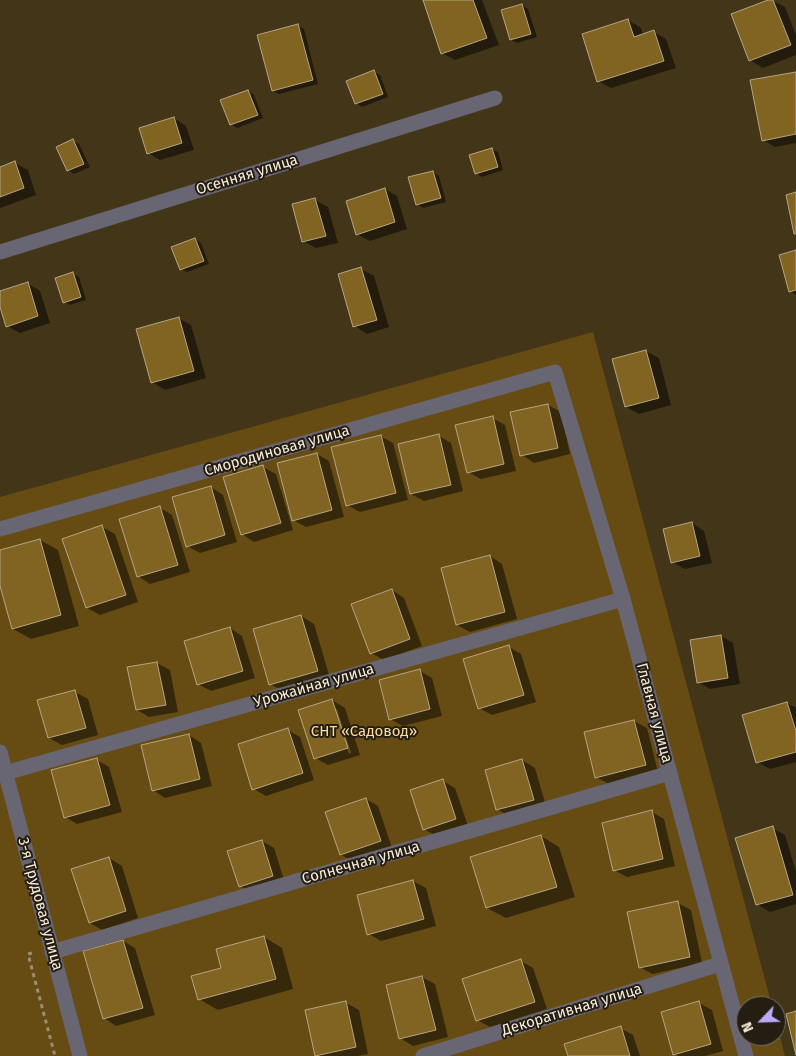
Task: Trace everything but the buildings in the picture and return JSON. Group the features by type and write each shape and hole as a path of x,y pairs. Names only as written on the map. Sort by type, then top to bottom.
{"street":[{"name":"Осенняя улица","path":"0,252 494,98"},
{"name":"Смородиновая улица","path":"0,530 555,372"},
{"name":"Главная улица","path":"555,372 623,599 746,1056"},
{"name":"Урожайная улица","path":"6,773 623,599"},
{"name":"3-я Трудовая улица","path":"0,752 80,1056"},
{"name":"Солнечная улица","path":"52,952 670,773"},
{"name":"Декоративная улица","path":"423,1056 720,964"}],"green space":[{"name":"СНТ «Садовод»","path":"593,332 769,996 736,996 736,1046 782,1046 785,1056 0,1056 0,497"}]}
